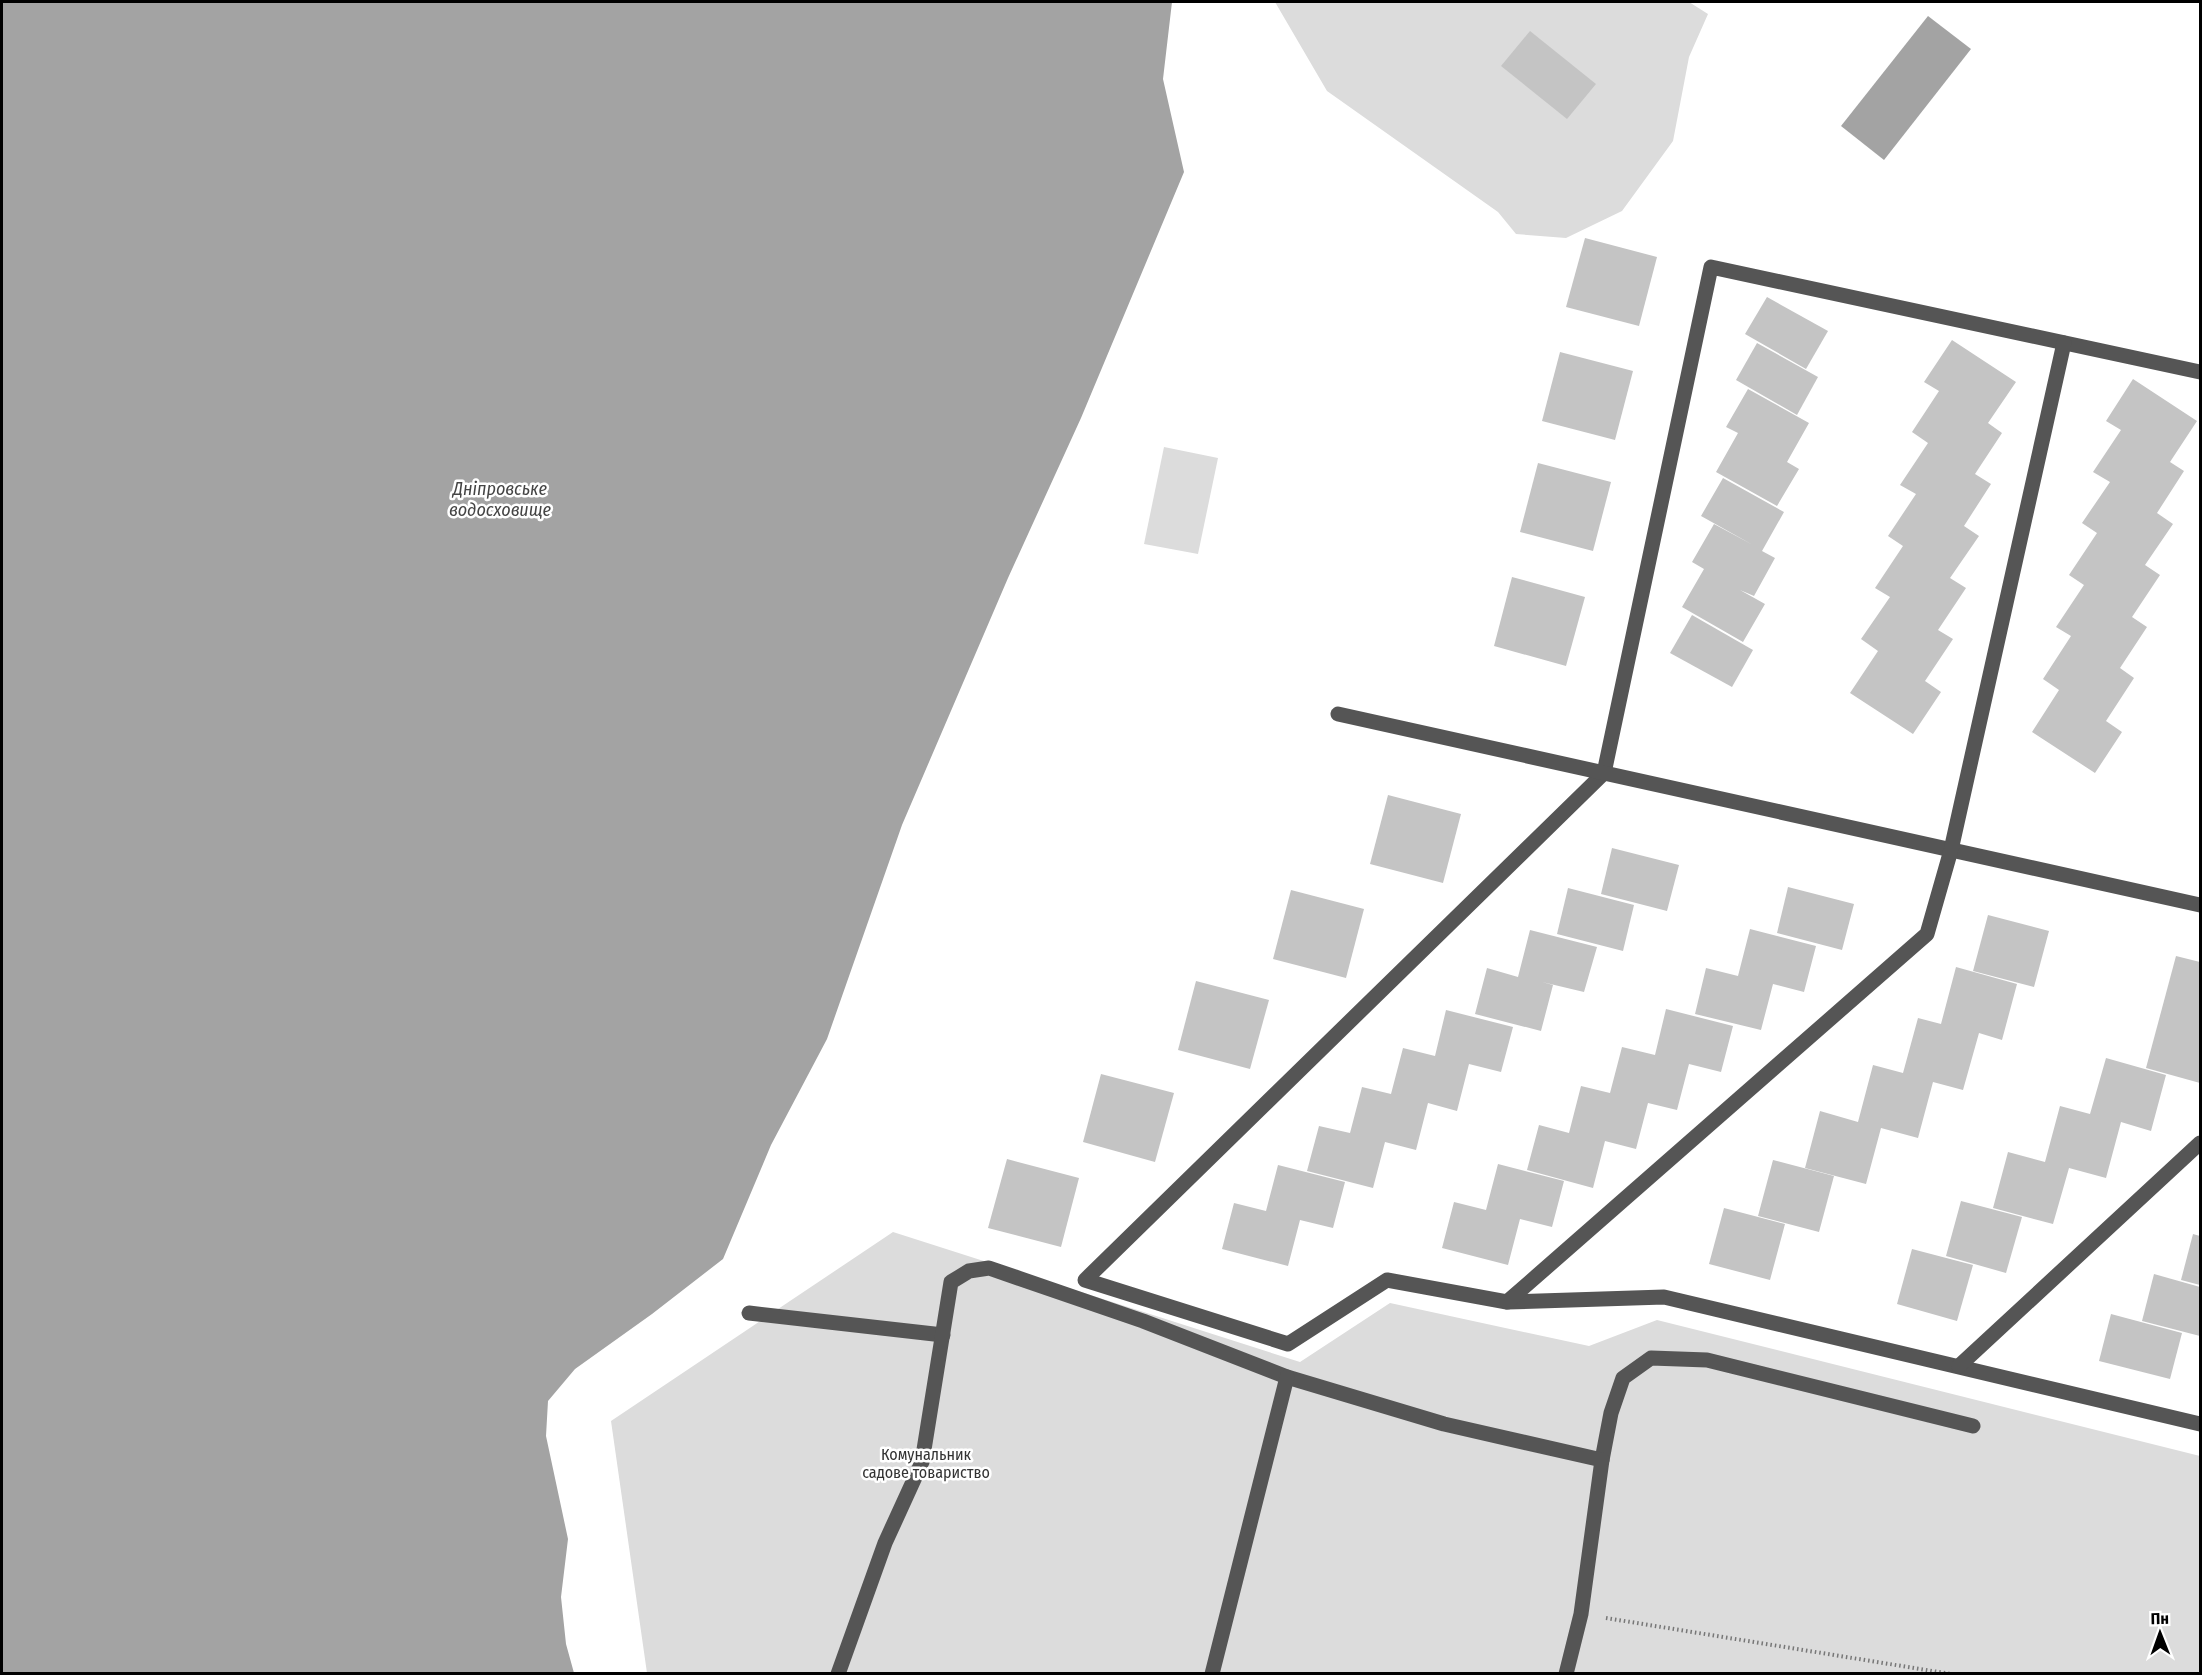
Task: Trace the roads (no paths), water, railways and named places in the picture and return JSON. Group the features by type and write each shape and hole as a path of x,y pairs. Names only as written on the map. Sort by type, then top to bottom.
{"lane":[{"path":"2200,372 1711,267 1604,773 1084,1280 1288,1344 1387,1280 1507,1302 1664,1298 2200,1424"},
{"path":"1507,1302 1927,934 1952,850 2064,343"},
{"path":"1338,714 2200,905"},
{"path":"1959,1366 2200,1143"},
{"path":"838,1674 885,1543 922,1462 951,1282 969,1271 990,1268 1143,1321 1287,1377 1444,1424 1602,1460"},
{"path":"749,1313 943,1335"},
{"path":"1566,1674 1581,1614 1602,1460 1611,1413 1623,1378 1651,1358 1707,1360 1973,1426"},
{"path":"1212,1674 1287,1377"}],"water":[{"name":"Дніпровське водосховище","path":"2,2 1172,2 1163,79 1184,172 1081,418 1008,578 902,825 827,1039 771,1145 723,1259 575,1369 548,1401 546,1436 568,1539 561,1597 566,1644 574,1673 2,1673"},
{"path":"1928,16 1971,49 1884,160 1841,126"}],"park label":[{"name":"Комунальник садове товариство","path":"926,1463"}]}
